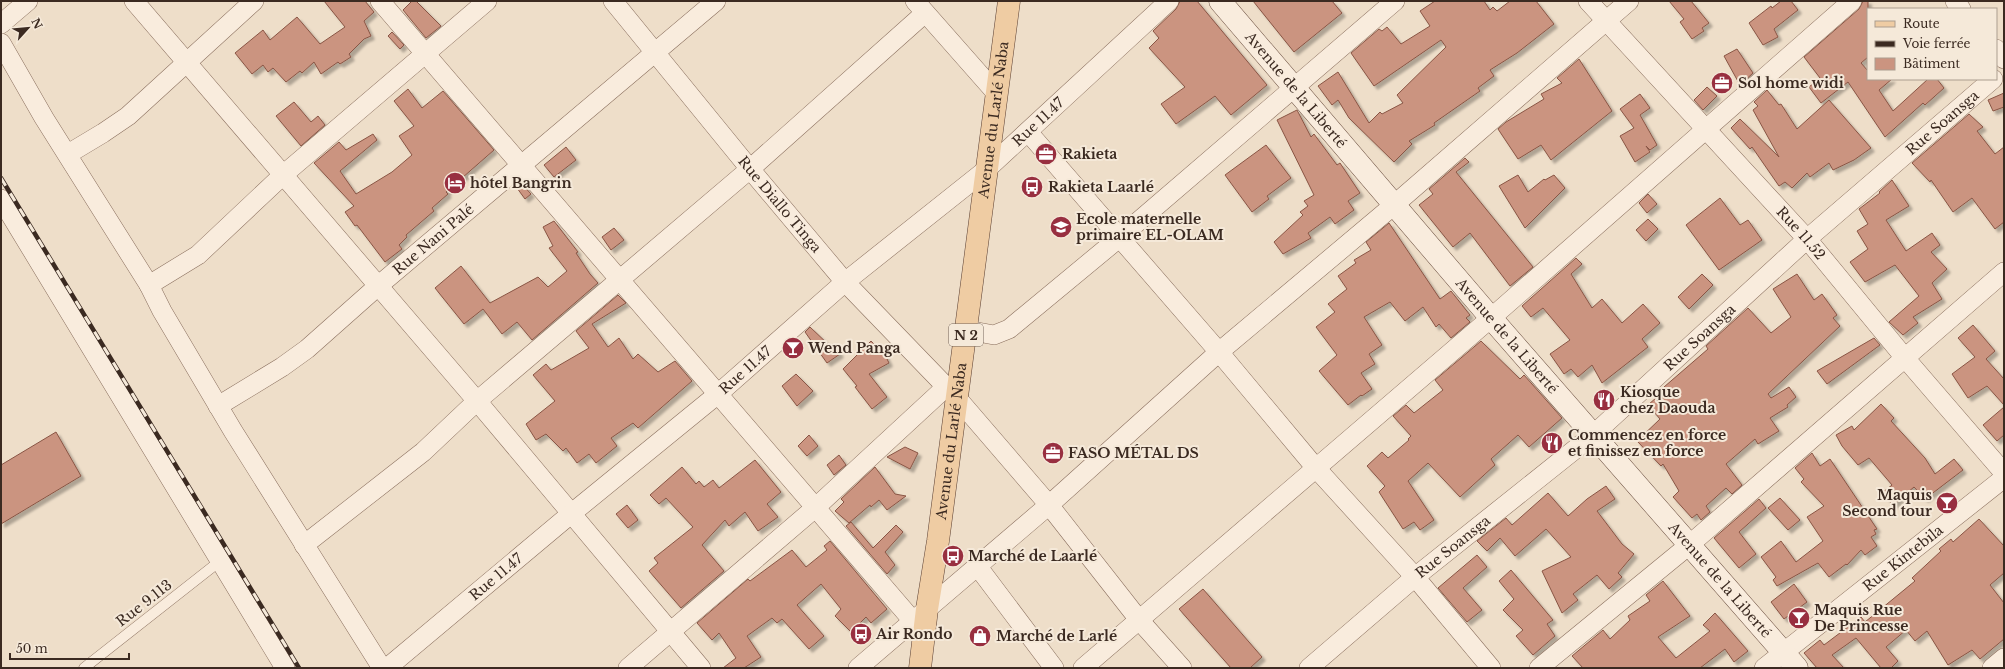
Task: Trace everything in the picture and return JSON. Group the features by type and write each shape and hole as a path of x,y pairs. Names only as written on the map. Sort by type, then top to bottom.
{"main road":[{"name":"Avenue du Larlé Naba","path":"920,668 920,615 938,541 952,392 967,330 1009,1"},
{"name":"Avenue de la Liberté","path":"1220,1 1293,88 1688,546 1790,660"}],"street":[{"path":"1,24 28,1"},
{"path":"134,1 188,62 477,401 702,668"},
{"path":"68,154 104,133 128,116 254,1"},
{"path":"380,1 621,280 815,508 920,615"},
{"path":"149,285 198,255 283,175 487,1"},
{"name":"Rue Diallo Tinga","path":"613,1 750,169 845,282 952,392 1050,505 1140,621 1182,668"},
{"name":"Rue Nani Palé","path":"218,406 294,359 378,286 716,1"},
{"name":"Rue 11.47","path":"387,668 572,513 718,394 845,282 987,169 1169,1"},
{"path":"967,330 994,335 1009,329 1119,238 1395,1"},
{"name":"Rue 11.52","path":"1588,1 1807,239 1905,358 2004,473"},
{"path":"858,668 1050,505 1219,352 1394,205 1629,1"},
{"path":"1083,668 1140,621 1315,467 1491,318 1852,1"},
{"path":"304,545 423,452 477,401 750,169 920,7 998,94"},
{"path":"1,43 44,118 149,285 162,312 218,406 382,668"},
{"path":"1997,50 2004,59"},
{"name":"Rue Soansga","path":"1309,668 1416,578 1593,435 1807,239 1992,80"},
{"path":"1028,132 1219,352 1315,467 1416,578 1491,668"},
{"path":"1,199 285,668"},
{"path":"1540,668 1688,546 2004,272"},
{"path":"628,668 952,392"},
{"name":"Rue Kintebila","path":"1764,668 1790,660 2004,478"},
{"path":"978,567 1054,668"},
{"path":"1992,668 2004,658"}],"lane":[{"name":"Rue 9.113","path":"84,668 220,561"}],"building":[{"path":"324,1 365,1 374,12 364,21 371,36 364,39 349,54 351,57 340,64 338,62 321,74 314,62 302,73 300,71 286,82 273,68 268,72 263,65 252,74 235,53 263,30 270,40 297,17 320,44 345,27"},
{"path":"412,1 416,1 441,26 426,38 403,10"},
{"path":"1180,1 1197,1 1267,85 1231,115 1215,96 1176,124 1161,104 1185,87 1149,48 1159,38 1153,31 1176,9"},
{"path":"1253,1 1332,1 1342,13 1294,52"},
{"path":"1435,1 1484,1 1490,10 1493,7 1497,11 1510,1 1536,1 1554,24 1517,53 1490,70 1494,76 1478,88 1480,91 1434,123 1435,125 1409,141 1412,144 1394,162 1349,118 1338,100 1332,105 1318,86 1338,72 1369,123 1380,112 1382,114 1403,103 1397,95 1446,47 1441,40 1374,86 1351,53 1379,29 1382,31 1387,27 1401,44 1430,26 1420,11"},
{"path":"1669,1 1691,1 1709,23 1702,28 1704,31 1692,39 1680,22 1684,19"},
{"path":"1781,1 1791,1 1798,10 1774,29 1778,37 1763,45 1749,23 1771,6 1772,8"},
{"path":"1863,1 1868,1 1867,58 1861,63 1867,70 1867,80 1891,80 1879,90 1893,111 1927,80 1938,80 1944,88 1925,105 1923,103 1885,137 1848,82 1821,103 1809,87 1820,78 1804,57 1859,9"},
{"path":"392,32 404,45 400,49 388,36"},
{"path":"1737,49 1753,73 1740,85 1724,56"},
{"path":"1579,59 1612,111 1551,160 1541,145 1518,159 1498,129 1506,122 1544,99 1541,94 1562,83 1557,78"},
{"path":"1707,87 1717,96 1703,110 1694,100"},
{"path":"408,89 422,108 443,91 494,150 446,192 448,194 432,208 434,211 406,235 407,237 399,245 402,249 385,262 357,225 355,226 345,212 354,206 314,163 339,142 346,150 373,134 377,140 340,171 356,194 392,172 412,155 399,136 414,126 394,101"},
{"path":"1767,90 1779,105 1781,104 1797,129 1829,100 1871,148 1854,160 1833,170 1829,163 1810,177 1807,173 1792,188 1785,182 1779,186 1752,147 1750,149 1731,128 1740,119 1779,157 1753,110 1758,106 1754,102"},
{"path":"2004,93 2004,107 1993,111 1988,100"},
{"path":"1640,94 1650,108 1640,115 1657,145 1650,150 1646,146 1650,152 1635,162 1620,136 1634,128 1620,109"},
{"path":"294,102 311,122 318,116 325,125 301,146 276,116"},
{"path":"1297,110 1311,137 1314,134 1337,165 1340,163 1360,193 1348,201 1354,210 1335,224 1330,217 1308,233 1311,238 1283,254 1274,242 1303,215 1300,212 1308,206 1304,201 1314,195 1277,120"},
{"path":"1969,114 1983,127 1977,131 1995,154 2004,147 2004,222 1995,229 1972,198 1953,212 1931,180 1930,182 1912,163"},
{"path":"1266,145 1291,178 1267,196 1269,199 1252,212 1225,175"},
{"path":"566,147 576,160 554,177 544,165"},
{"path":"1465,158 1469,162 1456,172 1533,267 1510,286 1470,233 1453,247 1419,205 1433,194 1429,189"},
{"path":"1518,175 1528,192 1544,179 1545,180 1554,175 1565,188 1525,228 1499,186"},
{"path":"1892,180 1909,206 1886,220 1906,251 1932,233 1940,245 1931,252 1947,269 1932,283 1942,299 1913,317 1918,323 1903,335 1889,322 1919,296 1895,265 1865,282 1850,262 1868,249 1857,231 1868,224 1859,209 1880,193 1879,192"},
{"path":"522,184 531,194 525,199 517,188"},
{"path":"1648,194 1657,204 1647,213 1639,203"},
{"path":"1720,198 1740,225 1748,220 1762,240 1719,270 1686,225"},
{"path":"1648,219 1658,229 1646,241 1636,230"},
{"path":"554,221 578,252 576,253 598,283 532,340 517,322 502,334 483,309 464,324 435,288 461,266 490,303 538,277 548,287 567,271 549,248 553,246 543,227"},
{"path":"1389,223 1440,299 1451,291 1470,315 1466,318 1470,322 1451,338 1439,324 1436,327 1423,307 1405,321 1390,302 1364,317 1382,345 1369,354 1375,364 1361,373 1372,389 1348,405 1319,371 1337,355 1316,327 1335,312 1328,304 1347,289 1338,276 1356,263 1354,260 1371,250 1366,242"},
{"path":"614,228 624,240 611,250 602,237"},
{"path":"1576,258 1582,264 1571,274 1592,308 1602,299 1622,323 1643,304 1660,323 1642,339 1648,347 1602,383 1592,365 1578,377 1571,369 1564,374 1550,354 1570,340 1543,308 1531,317 1522,306"},
{"path":"1702,274 1713,285 1689,309 1678,297"},
{"path":"1797,274 1814,300 1822,294 1837,315 1833,318 1840,326 1768,394 1771,398 1789,387 1796,397 1787,405 1788,407 1770,418 1779,431 1758,444 1755,439 1726,464 1742,485 1732,494 1726,488 1706,506 1710,512 1701,520 1697,514 1692,518 1673,497 1679,491 1663,464 1661,466 1637,441 1660,419 1648,405 1666,389 1664,387 1708,349 1706,346 1748,308 1771,333 1791,317 1773,289"},
{"path":"618,295 626,303 592,324 608,347 619,338 633,359 638,354 658,372 675,361 692,381 638,428 633,423 611,438 617,446 596,463 589,454 577,463 566,448 563,451 546,434 536,440 526,424 555,401 533,375 546,364 551,370 589,348 576,331"},
{"path":"1973,325 1995,351 1986,359 2004,379 2004,405 1987,386 1968,398 1952,374 1975,357 1958,338"},
{"path":"810,327 830,346 833,344 840,354 827,363 805,332"},
{"path":"1874,338 1880,345 1827,384 1817,371"},
{"path":"871,341 885,355 889,363 869,374 887,397 872,409 855,387 857,386 843,369"},
{"path":"1481,341 1520,379 1524,375 1562,418 1529,447 1518,435 1491,459 1495,465 1460,497 1428,463 1408,481 1434,520 1420,530 1414,522 1403,529 1379,492 1385,486 1367,466 1382,452 1388,458 1409,440 1408,439 1411,436 1393,416 1406,405 1414,413 1443,390 1435,380"},
{"path":"796,374 813,391 797,406 782,386"},
{"path":"1881,404 1894,418 1891,421 1925,458 1935,474 1954,459 1963,470 1925,499 1914,487 1893,505 1882,493 1892,485 1869,458 1858,465 1842,446 1836,435 1852,426 1854,430"},
{"path":"2004,407 2004,435 1997,441 1983,425"},
{"path":"56,432 81,476 1,524 1,465"},
{"path":"809,435 818,446 807,456 798,446"},
{"path":"905,447 918,453 910,469 887,457"},
{"path":"1812,453 1820,466 1830,459 1877,529 1874,530 1876,534 1871,537 1877,546 1865,555 1861,550 1847,565 1846,564 1829,577 1818,563 1777,586 1773,580 1776,577 1761,557 1781,541 1796,562 1823,541 1807,517 1824,506 1801,482 1804,479 1795,468"},
{"path":"839,455 846,465 834,475 827,465"},
{"path":"755,460 781,492 767,504 778,517 758,531 745,512 729,526 725,520 702,545 724,571 681,608 649,571 658,563 654,558 693,527 666,498 659,504 650,495 682,467 696,484 699,481 704,487 713,480 719,488"},
{"path":"875,467 895,494 906,496 887,510 879,500 871,507 870,505 849,523 835,511 844,502 841,499"},
{"path":"1606,486 1615,499 1597,511 1622,544 1634,554 1618,573 1622,577 1609,589 1597,575 1573,594 1578,600 1562,613 1542,571 1571,557 1546,529 1515,556 1500,538 1487,551 1477,541 1506,518 1512,525 1548,493 1568,516 1587,499"},
{"path":"1780,498 1800,520 1788,530 1768,508"},
{"path":"1759,499 1766,508 1739,532 1756,554 1739,568 1714,538"},
{"path":"627,505 638,520 628,528 616,514"},
{"path":"1979,519 2004,546 2004,573 1990,585 2004,603 2004,639 1980,659 1972,650 1948,665 1927,631 1915,641 1906,630 1886,647 1898,661 1891,668 1881,668 1856,638 1832,655 1844,668 1817,668 1804,653 1820,640 1824,645 1861,617 1865,622 1915,581 1912,578 1941,551 1939,549 1951,539 1953,542"},
{"path":"851,522 873,548 896,525 903,532 885,552 895,565 887,574 846,526"},
{"path":"830,541 887,609 871,623 866,617 851,632 835,616 841,609 821,584 797,605 824,636 809,649 782,619 777,623 772,618 747,636 761,657 744,668 723,668 736,658 719,633 712,640 697,623 748,579 750,581 792,550 806,567 827,550 824,546"},
{"path":"1477,555 1487,567 1463,588 1482,610 1467,622 1438,588"},
{"path":"1511,570 1553,620 1547,624 1555,636 1533,655 1516,636 1523,630 1503,610 1514,599 1499,581"},
{"path":"1663,581 1690,616 1658,637 1676,658 1710,631 1703,625 1715,613 1748,651 1734,662 1725,649 1700,668 1583,668 1572,656 1603,630 1610,639 1630,620 1628,616 1650,601 1646,595"},
{"path":"1794,584 1807,602 1784,619 1771,602"},
{"path":"1203,589 1262,657 1250,668 1231,668 1179,609"}],"railway":[{"path":"1,178 299,668"}],"place":[{"name":"Sol home widi","path":"1722,83"},
{"name":"Rakieta","path":"1046,154"},
{"name":"hôtel Bangrin","path":"455,183"},
{"name":"Rakieta Laarlé","path":"1032,187"},
{"name":"Ecole maternelle primaire EL-OLAM","path":"1061,227"},
{"name":"Wend Panga","path":"793,348"},
{"name":"Kiosque chez Daouda","path":"1604,400"},
{"name":"Commencez en force et finissez en force","path":"1552,443"},
{"name":"FASO MÉTAL DS","path":"1053,453"},
{"name":"Maquis Second tour","path":"1947,503"},
{"name":"Marché de Laarlé","path":"953,556"},
{"name":"Maquis Rue De Princesse","path":"1799,618"},
{"name":"Air Rondo","path":"861,634"},
{"name":"Marché de Larlé","path":"980,636"}]}
